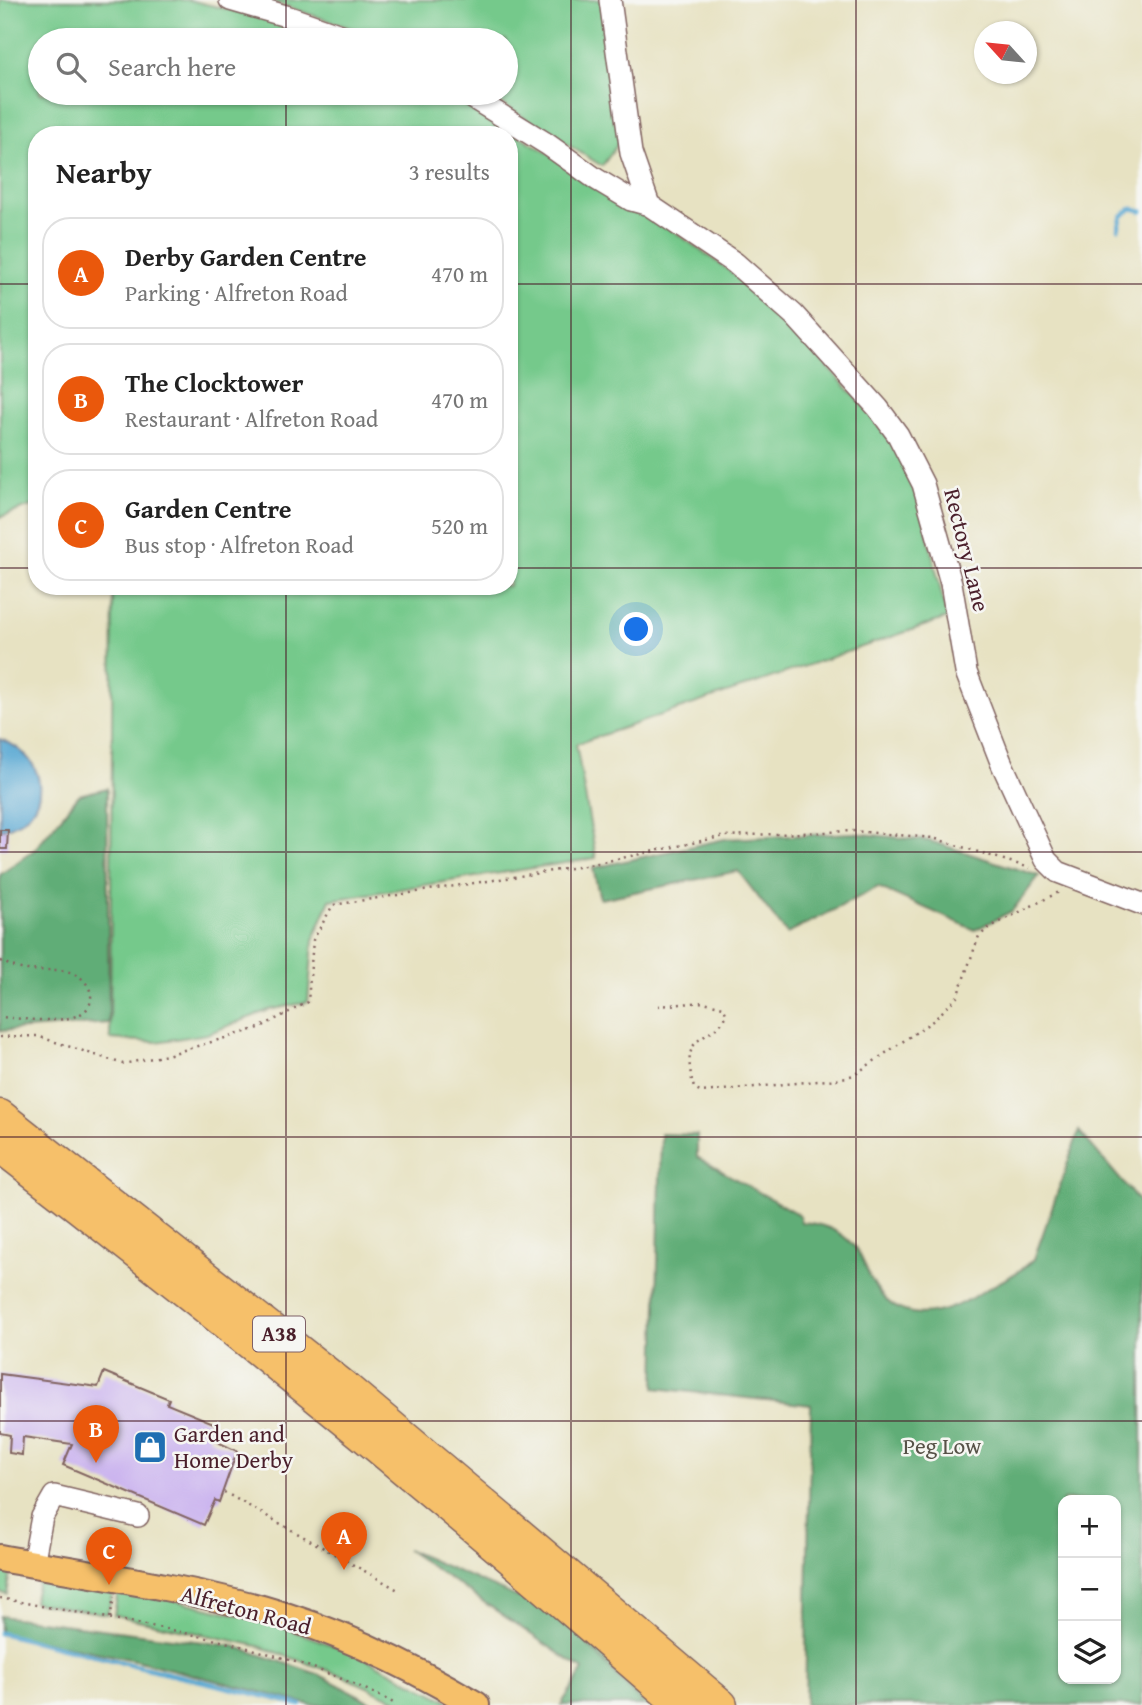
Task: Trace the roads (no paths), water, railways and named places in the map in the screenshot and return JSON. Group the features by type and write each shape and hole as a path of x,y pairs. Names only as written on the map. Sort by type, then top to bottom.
{"highway":[{"name":"A38","path":"0,1116 330,1375 721,1705"},
{"name":"A38","path":"0,1146 325,1403 537,1578 681,1705"}],"main road":[{"name":"Alfreton Road","path":"0,1558 262,1609 350,1640 416,1669 476,1705"}],"street":[{"path":"230,0 320,28"},
{"path":"610,0 631,153 649,205"},
{"name":"Rectory Lane","path":"484,105 516,126"},
{"name":"Rectory Lane","path":"518,127 607,186 631,200 649,205 735,263 794,315 855,380 898,435 923,484 936,520 966,672 1001,762 1046,860 1058,872 1142,904"},
{"path":"33,1564 45,1506 54,1496 138,1516"}],"water":[{"path":"0,739 17,748 29,759 37,773 39,787 37,801 30,813 18,823 0,830"}],"waterway":[{"path":"1118,229 1122,216 1132,208 1142,211"},
{"path":"0,1633 301,1705"}],"place":[{"name":"Garden and Home Derby","path":"150,1447"},
{"name":"The Clocktower","path":"96,1463"},
{"name":"Derby Garden Centre","path":"344,1570"},
{"name":"Garden Centre","path":"109,1585"}],"park label":[{"name":"Peg Low","path":"942,1446"}]}
